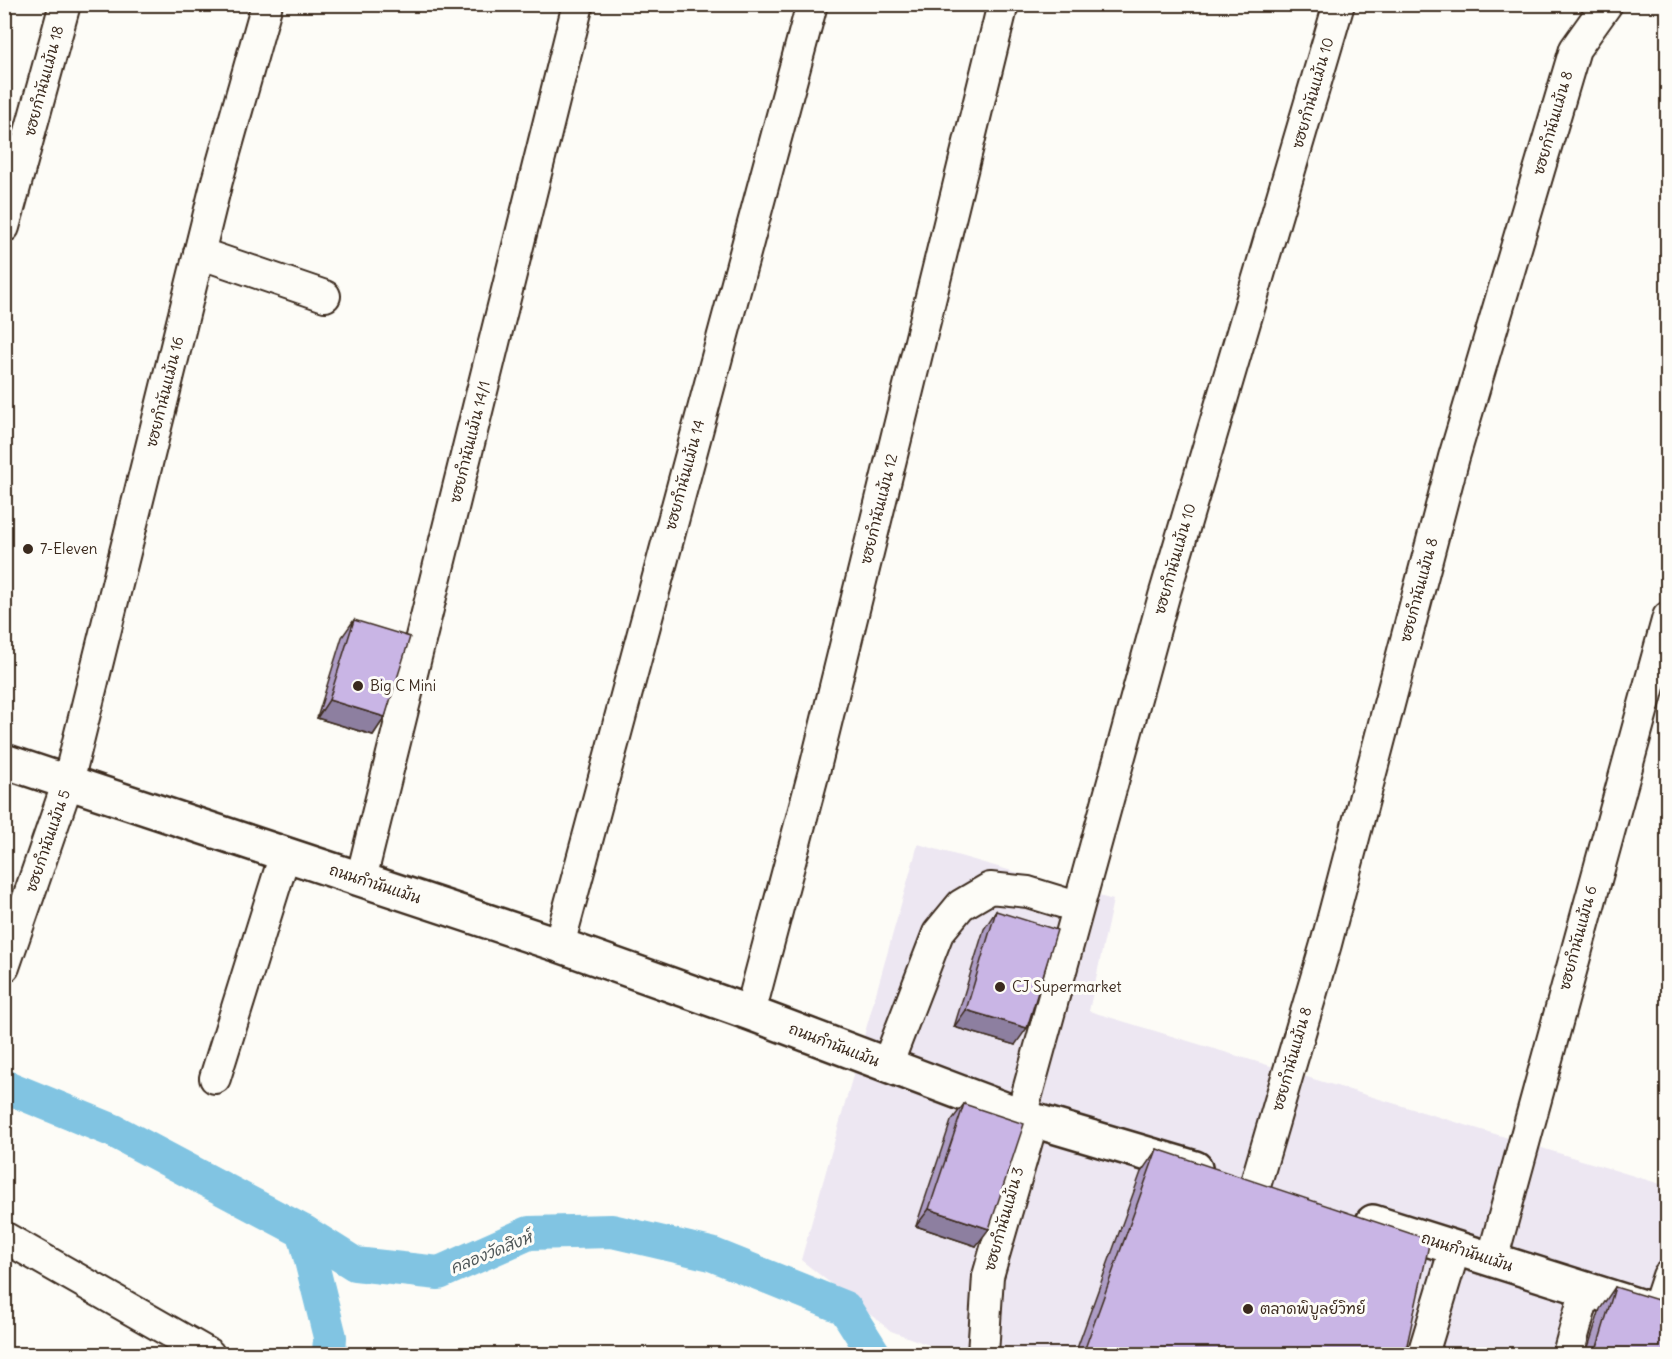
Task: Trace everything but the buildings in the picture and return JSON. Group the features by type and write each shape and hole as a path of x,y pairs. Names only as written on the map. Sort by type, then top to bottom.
{"street":[{"name":"ซฮยกำนันแม้น 18","path":"4,227 65,4"},
{"name":"ซฮยกำนันแม้น 16","path":"68,782 199,253 267,4"},
{"name":"ซฮยกำนันแม้น 14/1","path":"361,879 578,4"},
{"name":"ซฮยกำนันแม้น 14","path":"559,945 812,4"},
{"name":"ซฮยกำนันแม้น 12","path":"750,1013 817,757 1003,4"},
{"name":"ซฮยกำนันแม้น 10","path":"1027,1118 1077,907 1164,596 1339,4"},
{"name":"ซฮยกำนันแม้น 8","path":"1254,1186 1326,944 1454,457 1575,49 1607,4"},
{"path":"199,253 325,296"},
{"name":"ซฮยกำนันแม้น 6","path":"1492,1260 1668,617"},
{"name":"ถนนกำนันแม้น","path":"4,761 559,945 750,1013 1027,1118 1288,1196"},
{"name":"ซฮยกำนันแม้น 5","path":"4,967 68,782"},
{"path":"215,1078 285,854"},
{"path":"887,1065 938,933 961,904 990,888 1028,892 1077,907"},
{"name":"ซฮยกำนันแม้น 3","path":"983,1354 988,1276 1027,1118"},
{"name":"ถนนกำนันแม้น","path":"1344,1213 1662,1314"},
{"path":"4,1237 209,1354"},
{"path":"1422,1354 1455,1248"},
{"path":"1662,1314 1668,1276"},
{"path":"1568,1354 1586,1289"}],"shaded area":[{"path":"918,844 1113,900 1089,1011 1667,1186 1667,1354 953,1354 891,1331 801,1260"}],"waterway":[{"name":"คลองวัดสิงห์","path":"4,1086 114,1131 304,1232 355,1264 439,1273 529,1233 612,1231 711,1254 845,1308 874,1354"},
{"path":"304,1232 330,1337 329,1354"}],"place":[{"name":"7-Eleven","path":"28,549"},
{"name":"Big C Mini","path":"358,686"},
{"name":"CJ Supermarket","path":"1000,987"},
{"name":"ตลาดพิบูลย์วิทย์","path":"1248,1309"}]}
